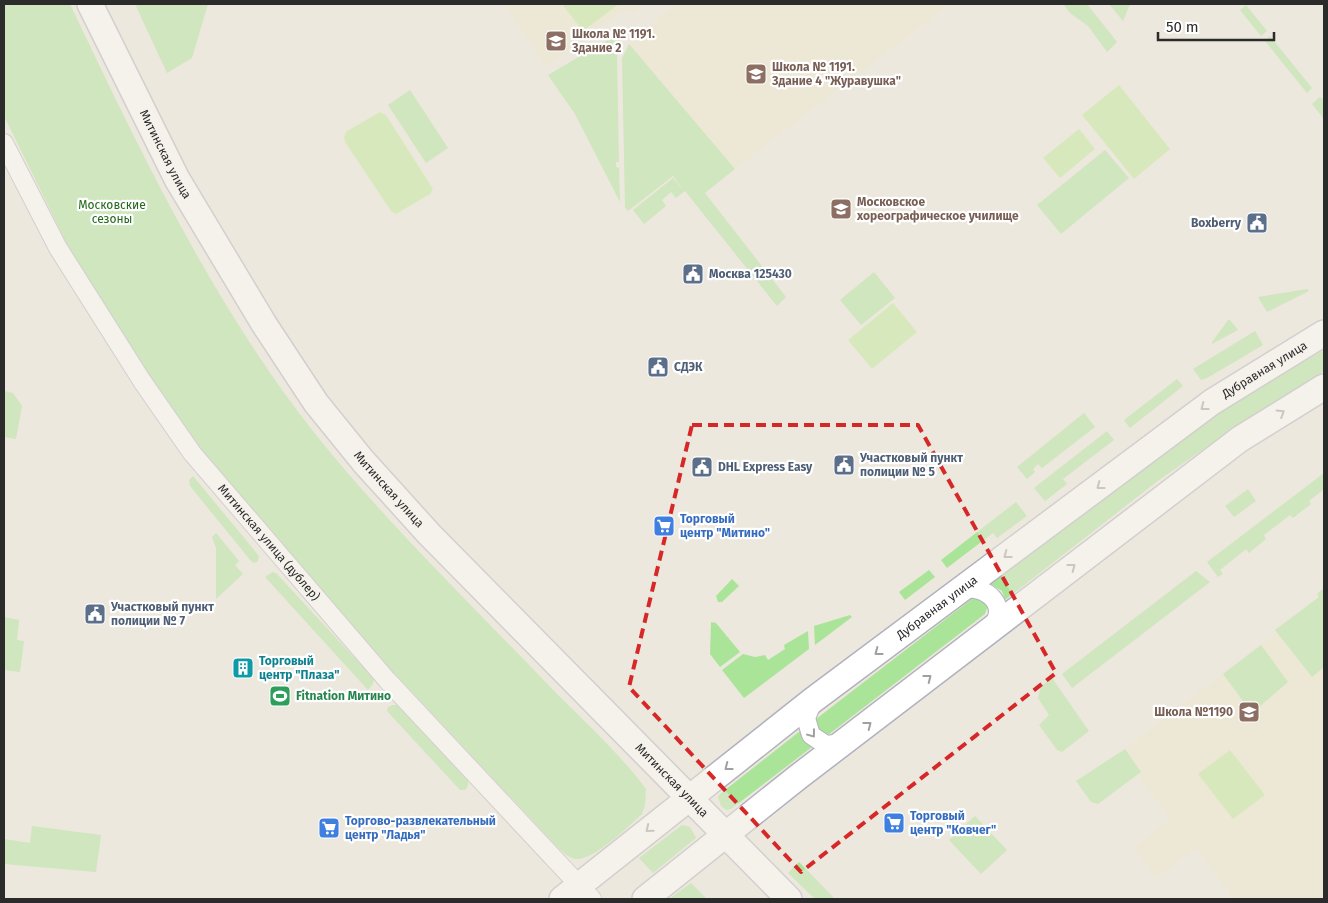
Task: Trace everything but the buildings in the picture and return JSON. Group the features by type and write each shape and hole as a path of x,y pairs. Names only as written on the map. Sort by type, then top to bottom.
{"main road":[{"name":"Митинская улица","path":"90,4 134,97 177,179 264,324 316,403 363,460 429,534 687,798 789,899"},
{"name":"Дубравная улица","path":"578,895 687,798 958,590 1212,402 1324,333"},
{"path":"644,899 988,631 1240,439 1324,387"}],"street":[{"name":"Митинская улица (дублер)","path":"4,143 58,248 142,381 192,453 387,680 578,895"},
{"path":"958,590 979,589 993,598 997,617 988,631"},
{"path":"813,700 806,718 811,735 826,745 835,746 845,742"}],"highlighted area":[{"path":"692,425 918,425 1056,673 801,872 629,687"}],"shaded area":[{"name":"Школа № 1191. Здание 2","path":"505,4 644,4 631,14 628,10 620,13 546,67"},
{"name":"Школа № 1191. Здание 4 \"Журавушка\"","path":"675,4 950,4 735,169 629,44"},
{"name":"Школа №1190","path":"1324,596 1324,899 1234,899 1196,848 1156,878 1133,847 1171,819 1140,778 1141,771 1125,749"}],"green space":[{"name":"Московские сезоны","path":"4,4 70,4 124,116 181,227 244,334 279,385 316,435 373,502 614,751 646,789 645,805 642,814 601,849 583,858 576,859 559,849 394,673 201,451 149,377 67,244 4,116"},
{"path":"135,4 208,4 192,58 167,73"},
{"path":"562,4 619,4 583,31"},
{"path":"1063,4 1087,4 1117,42 1107,52 1088,26 1070,13"},
{"path":"1109,4 1130,4 1123,21"},
{"path":"1246,5 1267,31 1261,36 1240,10"},
{"path":"623,31 617,56 619,162 616,162 616,167 619,168 620,202 575,114 548,75"},
{"path":"1270,36 1312,88 1307,93 1265,41"},
{"path":"629,44 735,169 705,193 786,297 777,306 685,191 676,198 671,192 662,200 666,206 644,224 633,210 673,178 684,191 673,176 628,211 625,207 622,58"},
{"path":"1119,85 1170,149 1134,179 1082,115"},
{"path":"410,90 448,148 426,163 388,105"},
{"path":"1320,97 1324,100 1324,119 1312,104"},
{"path":"380,112 386,115 433,189 430,194 396,214 391,211 345,142 344,136 347,131"},
{"path":"1079,129 1095,149 1060,178 1043,158"},
{"path":"1105,150 1129,178 1061,234 1037,205"},
{"path":"874,272 895,298 861,325 840,300"},
{"path":"1307,289 1309,291 1267,312 1258,297"},
{"path":"893,303 917,332 872,369 848,340"},
{"path":"1229,319 1238,330 1212,344 1212,342"},
{"path":"1255,331 1263,345 1201,380 1193,369"},
{"path":"1324,350 1324,371 1246,420 1159,480 1005,600 1002,591 990,584 1235,401"},
{"path":"1177,379 1183,386 1130,428 1124,420"},
{"path":"4,391 13,393 22,406 16,439 4,437"},
{"path":"1084,413 1095,427 1042,468 1038,464 1033,469 1035,472 1027,479 1017,467"},
{"path":"1107,431 1114,440 1063,479 1067,484 1045,501 1034,488"},
{"path":"1324,473 1324,489 1309,501 1311,504 1293,518 1290,515 1264,535 1266,539 1249,553 1246,549 1220,570 1223,574 1218,577 1207,562"},
{"path":"193,476 259,556 258,561 254,563 251,561 190,486 189,480"},
{"path":"1248,489 1256,501 1234,517 1225,506"},
{"path":"1016,502 1027,516 997,538 993,533 947,568 941,560"},
{"path":"216,533 239,561 235,565 243,574 216,599 216,548 212,537"},
{"path":"929,570 935,577 905,600 899,592"},
{"path":"1196,571 1210,582 1072,688 1062,674"},
{"path":"273,572 277,574 374,679 373,684 368,690 265,577"},
{"path":"732,579 739,586 722,602 718,602 716,596"},
{"path":"1324,588 1324,667 1312,677 1275,630 1319,597 1317,594"},
{"path":"980,597 988,605 985,614 828,735 819,734 816,719 973,598"},
{"path":"850,615 852,617 815,645 814,626"},
{"path":"4,617 19,620 17,640 24,641 20,672 4,670"},
{"path":"711,622 716,623 740,652 720,667 710,654"},
{"path":"808,631 809,649 744,698 722,670 743,654 755,657 765,655 768,660 785,649 784,645"},
{"path":"1261,645 1288,682 1252,713 1223,674"},
{"path":"1052,678 1089,731 1062,752 1057,750 1039,725 1049,715 1038,698 1041,686"},
{"path":"398,705 468,781 468,786 465,790 460,790 387,711 388,707"},
{"path":"800,731 803,741 812,747 731,809 726,810 721,806 718,797 720,794"},
{"path":"1125,749 1141,772 1098,804 1091,802 1076,781"},
{"path":"1230,750 1265,795 1233,819 1198,774"},
{"path":"975,816 1007,850 981,874 949,840"},
{"path":"682,825 690,827 696,838 653,873 639,858"},
{"path":"32,826 101,835 96,872 4,864 4,839 30,843"},
{"path":"799,862 835,899 815,899 788,873"},
{"path":"691,883 707,899 669,899"}],"place":[{"name":"Школа № 1191. Здание 2","path":"556,41"},
{"name":"Школа № 1191. Здание 4 \"Журавушка\"","path":"756,74"},
{"name":"Московское хореографическое училище","path":"841,209"},
{"name":"Boxberry","path":"1257,223"},
{"name":"Москва 125430","path":"693,274"},
{"name":"СДЭК","path":"658,367"},
{"name":"Участковый пункт полиции № 5","path":"844,465"},
{"name":"DHL Express Easy","path":"702,467"},
{"name":"Торговый центр \"Митино\"","path":"664,526"},
{"name":"Участковый пункт полиции № 7","path":"95,614"},
{"name":"Торговый центр \"Плаза\"","path":"243,668"},
{"name":"Fitnation Митино","path":"280,696"},
{"name":"Школа №1190","path":"1249,712"},
{"name":"Торговый центр \"Ковчег\"","path":"894,823"},
{"name":"Торгово-развлекательный центр \"Ладья\"","path":"329,828"}]}
